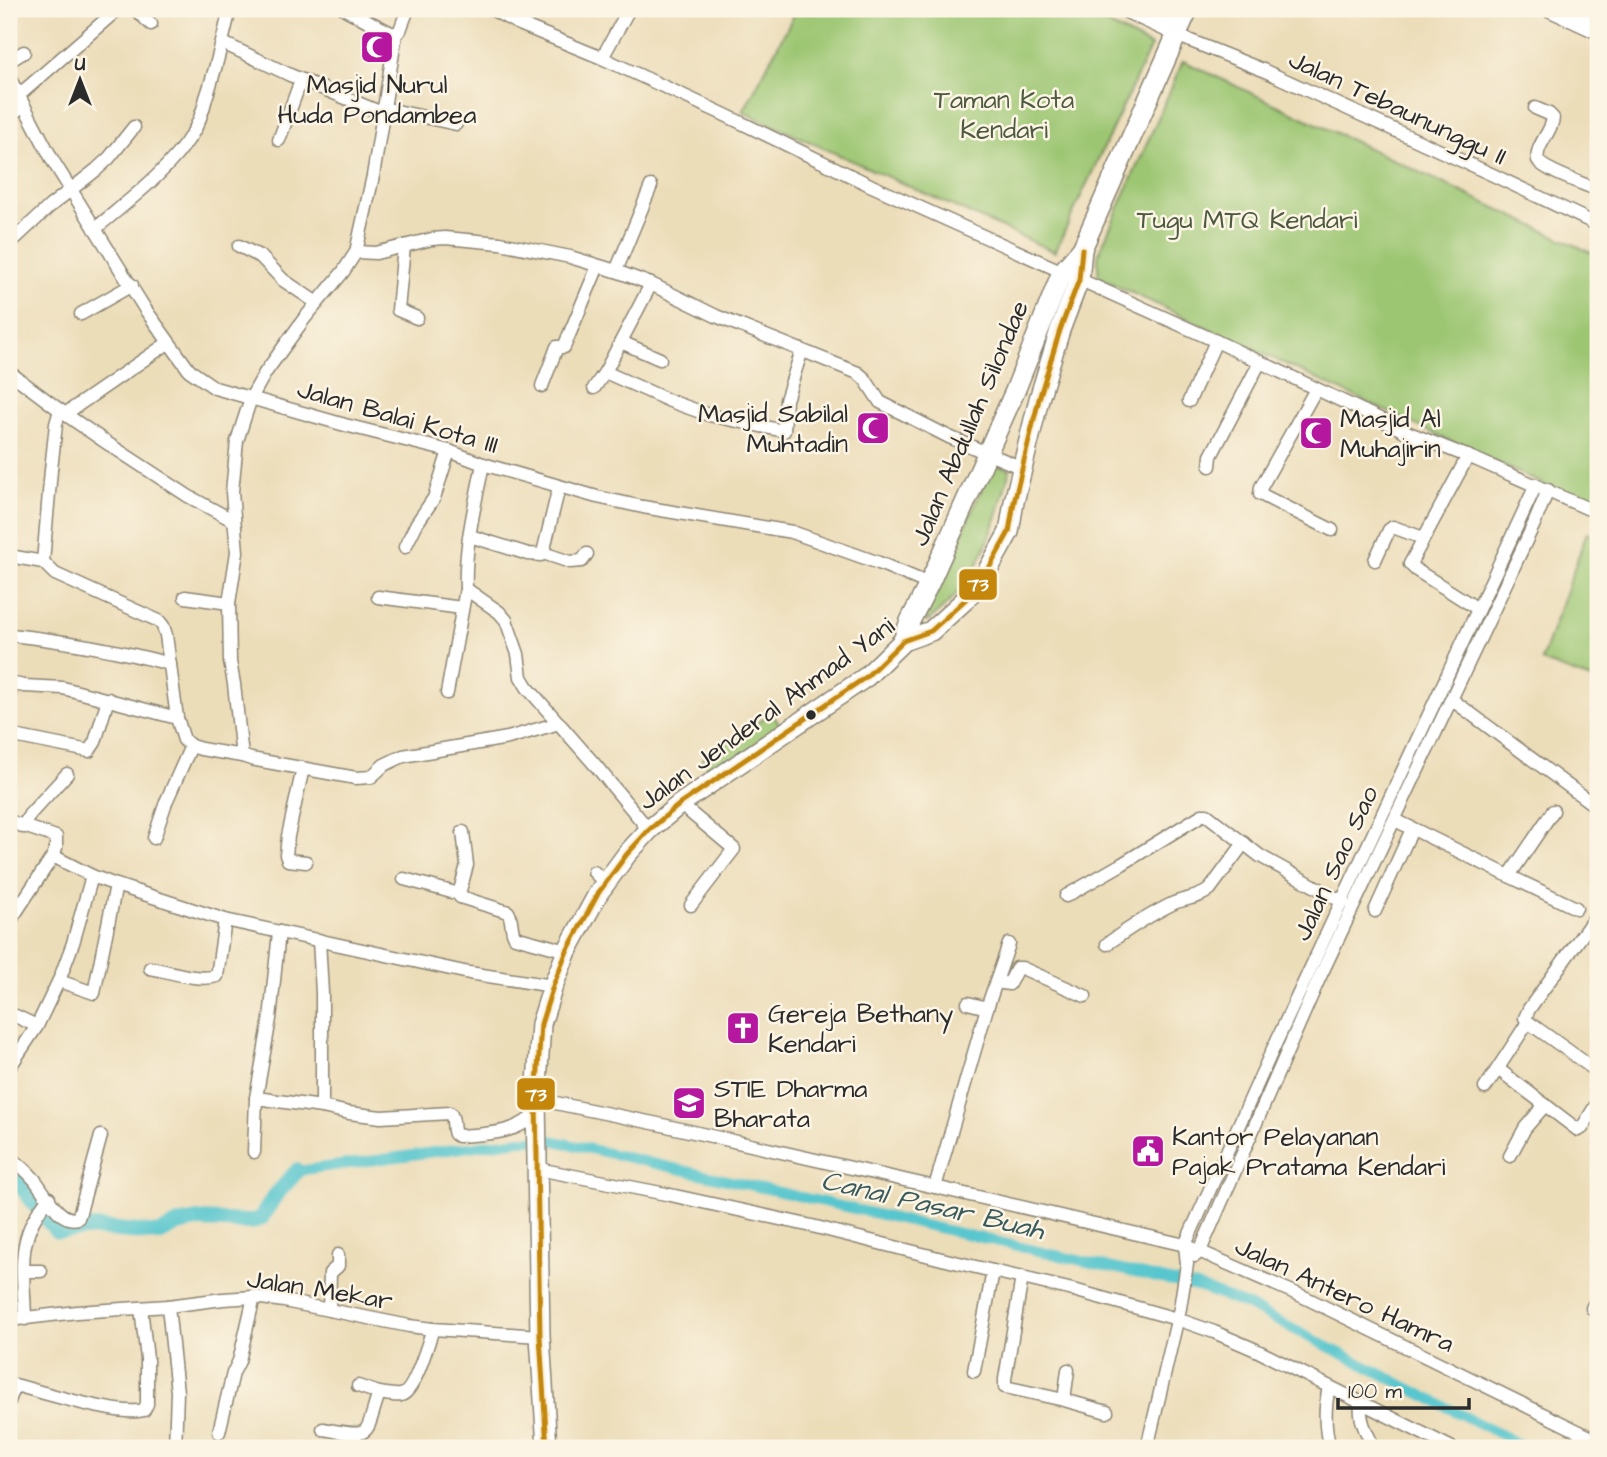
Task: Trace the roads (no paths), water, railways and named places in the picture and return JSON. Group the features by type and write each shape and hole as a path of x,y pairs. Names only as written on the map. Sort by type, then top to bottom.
{"highway":[{"name":"Jalan Abdullah Silondae","path":"903,641 1015,391 1071,276 1089,229 1181,23"},
{"name":"Jalan Jenderal Ahmad Yani","path":"548,1448 540,1336 537,1112 541,1024 567,951 594,900 599,878 680,804 866,677 903,641 931,631 965,600 983,579 1009,532 1022,468 1060,330 1071,276"},
{"path":"914,614 931,631"}],"street":[{"path":"9,117 20,101 118,9"},
{"path":"135,9 151,24"},
{"path":"95,229 151,182 191,137 199,122 223,43 230,9"},
{"path":"345,9 396,34"},
{"path":"242,756 230,662 229,603 237,552 232,492 237,441 251,398 265,373 356,253 373,176 396,34 408,9"},
{"path":"491,9 721,113 872,186 1216,341 1409,433 1598,513"},
{"path":"602,58 629,9"},
{"path":"1120,9 1181,23"},
{"path":"1140,9 1181,23"},
{"path":"1546,9 1598,33"},
{"path":"1574,9 1598,22"},
{"name":"Jalan Tebaununggu II","path":"1181,23 1263,70 1598,225"},
{"path":"223,43 301,80 383,111 456,124"},
{"path":"9,61 24,52"},
{"name":"Jalan Balai Kota III","path":"9,77 53,160 168,343 189,370 215,388 449,451 559,487 643,507 792,532 929,584"},
{"path":"279,139 301,80"},
{"path":"1535,108 1553,118 1539,148 1540,163 1598,190"},
{"path":"9,244 50,206 88,178 134,127"},
{"path":"616,271 651,186"},
{"path":"356,253 376,253 432,239 471,239 525,247 616,271 651,284 716,316 861,375 880,402 1022,468"},
{"path":"239,246 261,257 283,280 317,303"},
{"path":"404,246 398,310 417,318"},
{"path":"542,386 557,347 564,348 598,266"},
{"path":"594,388 651,284"},
{"path":"80,314 132,285"},
{"path":"1189,401 1216,341"},
{"path":"621,342 660,359"},
{"path":"43,562 56,424 63,412 168,343"},
{"path":"605,372 709,415 783,431 786,400 802,350"},
{"path":"1210,466 1211,456 1260,362"},
{"path":"10,374 188,496 234,521"},
{"path":"1316,389 1260,492 1332,530"},
{"path":"405,547 434,498 449,451"},
{"path":"1468,456 1410,562 1411,567 1478,609"},
{"path":"447,694 466,589 470,536 483,464"},
{"path":"543,553 559,487"},
{"name":"Jalan Sao Sao","path":"1185,1245 1272,1051 1478,609 1542,488"},
{"name":"Jalan Sao Sao","path":"1187,1264 1200,1251 1318,981 1534,524 1542,488"},
{"path":"1375,560 1393,527 1423,538"},
{"path":"470,536 528,554 543,553 573,562 582,561 587,554"},
{"path":"9,556 43,562 55,574 159,621 166,635 177,718 184,740 191,746 356,778 368,778 403,756 508,738 559,723"},
{"path":"466,589 506,620 518,654 522,680 649,830"},
{"path":"185,597 229,603"},
{"path":"378,597 462,608"},
{"path":"12,635 120,651 170,664"},
{"path":"9,701 10,683 63,688 177,718"},
{"path":"9,735 89,751 95,742 108,699"},
{"path":"1451,699 1598,808"},
{"path":"154,838 166,802 191,746"},
{"path":"303,768 286,855 288,860 306,862"},
{"path":"23,827 30,814 68,774"},
{"path":"680,804 734,849 691,905"},
{"path":"1509,876 1553,811"},
{"path":"1066,896 1202,815 1207,815 1260,856 1343,902"},
{"path":"1395,820 1576,908"},
{"path":"9,821 56,837 57,848 9,925"},
{"path":"1375,911 1412,829"},
{"path":"459,894 467,865 463,832"},
{"path":"1107,944 1170,905 1204,894 1244,843"},
{"path":"52,856 116,885 225,920 469,973 553,986"},
{"path":"9,1068 37,1026 59,981 92,876"},
{"path":"404,879 459,894 461,898 508,912 515,937 567,951"},
{"path":"59,981 94,993 116,885"},
{"path":"1598,913 1528,1009 1525,1018 1598,1072"},
{"path":"150,968 197,977 217,976 225,920"},
{"path":"254,1152 256,1098 270,1019 279,932"},
{"path":"319,940 323,993 322,1107"},
{"path":"934,1187 987,1008 1009,944"},
{"path":"996,982 1009,984 1017,968 1022,968 1085,996"},
{"path":"968,1003 987,1008"},
{"path":"9,1013 37,1026"},
{"path":"1485,1088 1528,1022"},
{"path":"1498,1069 1578,1130 1583,1128 1598,1102"},
{"path":"256,1098 381,1117 450,1113 455,1134 458,1136 513,1128 525,1124 537,1112"},
{"path":"1510,1156 1525,1128 1545,1105"},
{"name":"Jalan Antero Hamra","path":"537,1112 934,1187 1185,1245 1316,1303 1598,1441"},
{"path":"9,1157 34,1179 55,1209 70,1219 78,1218 101,1136"},
{"path":"538,1163 812,1226 1123,1303 1179,1314 1452,1448"},
{"path":"24,1319 23,1253 26,1237 37,1211 48,1199"},
{"path":"1147,1448 1179,1314 1187,1264 1185,1245"},
{"path":"329,1310 330,1273 338,1266 338,1255"},
{"path":"23,1271 41,1270"},
{"path":"974,1371 993,1271"},
{"path":"1022,1277 1004,1386 1107,1412"},
{"path":"219,1432 254,1297"},
{"name":"Jalan Mekar","path":"9,1320 254,1297 387,1323 540,1336"},
{"path":"168,1306 177,1392 175,1448"},
{"path":"9,1401 15,1385 128,1412 144,1410 147,1404 147,1359 141,1308"},
{"path":"358,1386 379,1393 403,1395 408,1392 433,1329"},
{"path":"1064,1400 1068,1370"},
{"path":"1329,1387 1325,1404 1325,1429 1330,1448"},
{"path":"323,1429 361,1434 367,1430 379,1393"},
{"path":"1361,1404 1362,1425 1374,1448"}],"waterway":[{"name":"Canal Pasar Buah","path":"297,1171 520,1140 551,1140 1201,1288 1244,1304 1527,1448"},
{"path":"9,1173 57,1231 97,1228 159,1234 178,1224 197,1220 251,1222 261,1218 274,1197 297,1171"}],"place":[{"name":"Masjid Nurul Huda Pondambea","path":"377,47"},
{"name":"Masjid Sabilal Muhtadin","path":"873,428"},
{"name":"Masjid Al Muhajirin","path":"1316,433"},
{"name":"Gereja Bethany Kendari","path":"743,1028"},
{"name":"STIE Dharma Bharata","path":"689,1103"},
{"name":"Kantor Pelayanan Pajak Pratama Kendari","path":"1148,1151"}],"park label":[{"name":"Taman Kota Kendari","path":"1004,114"},
{"name":"Tugu MTQ Kendari","path":"1247,219"}]}
